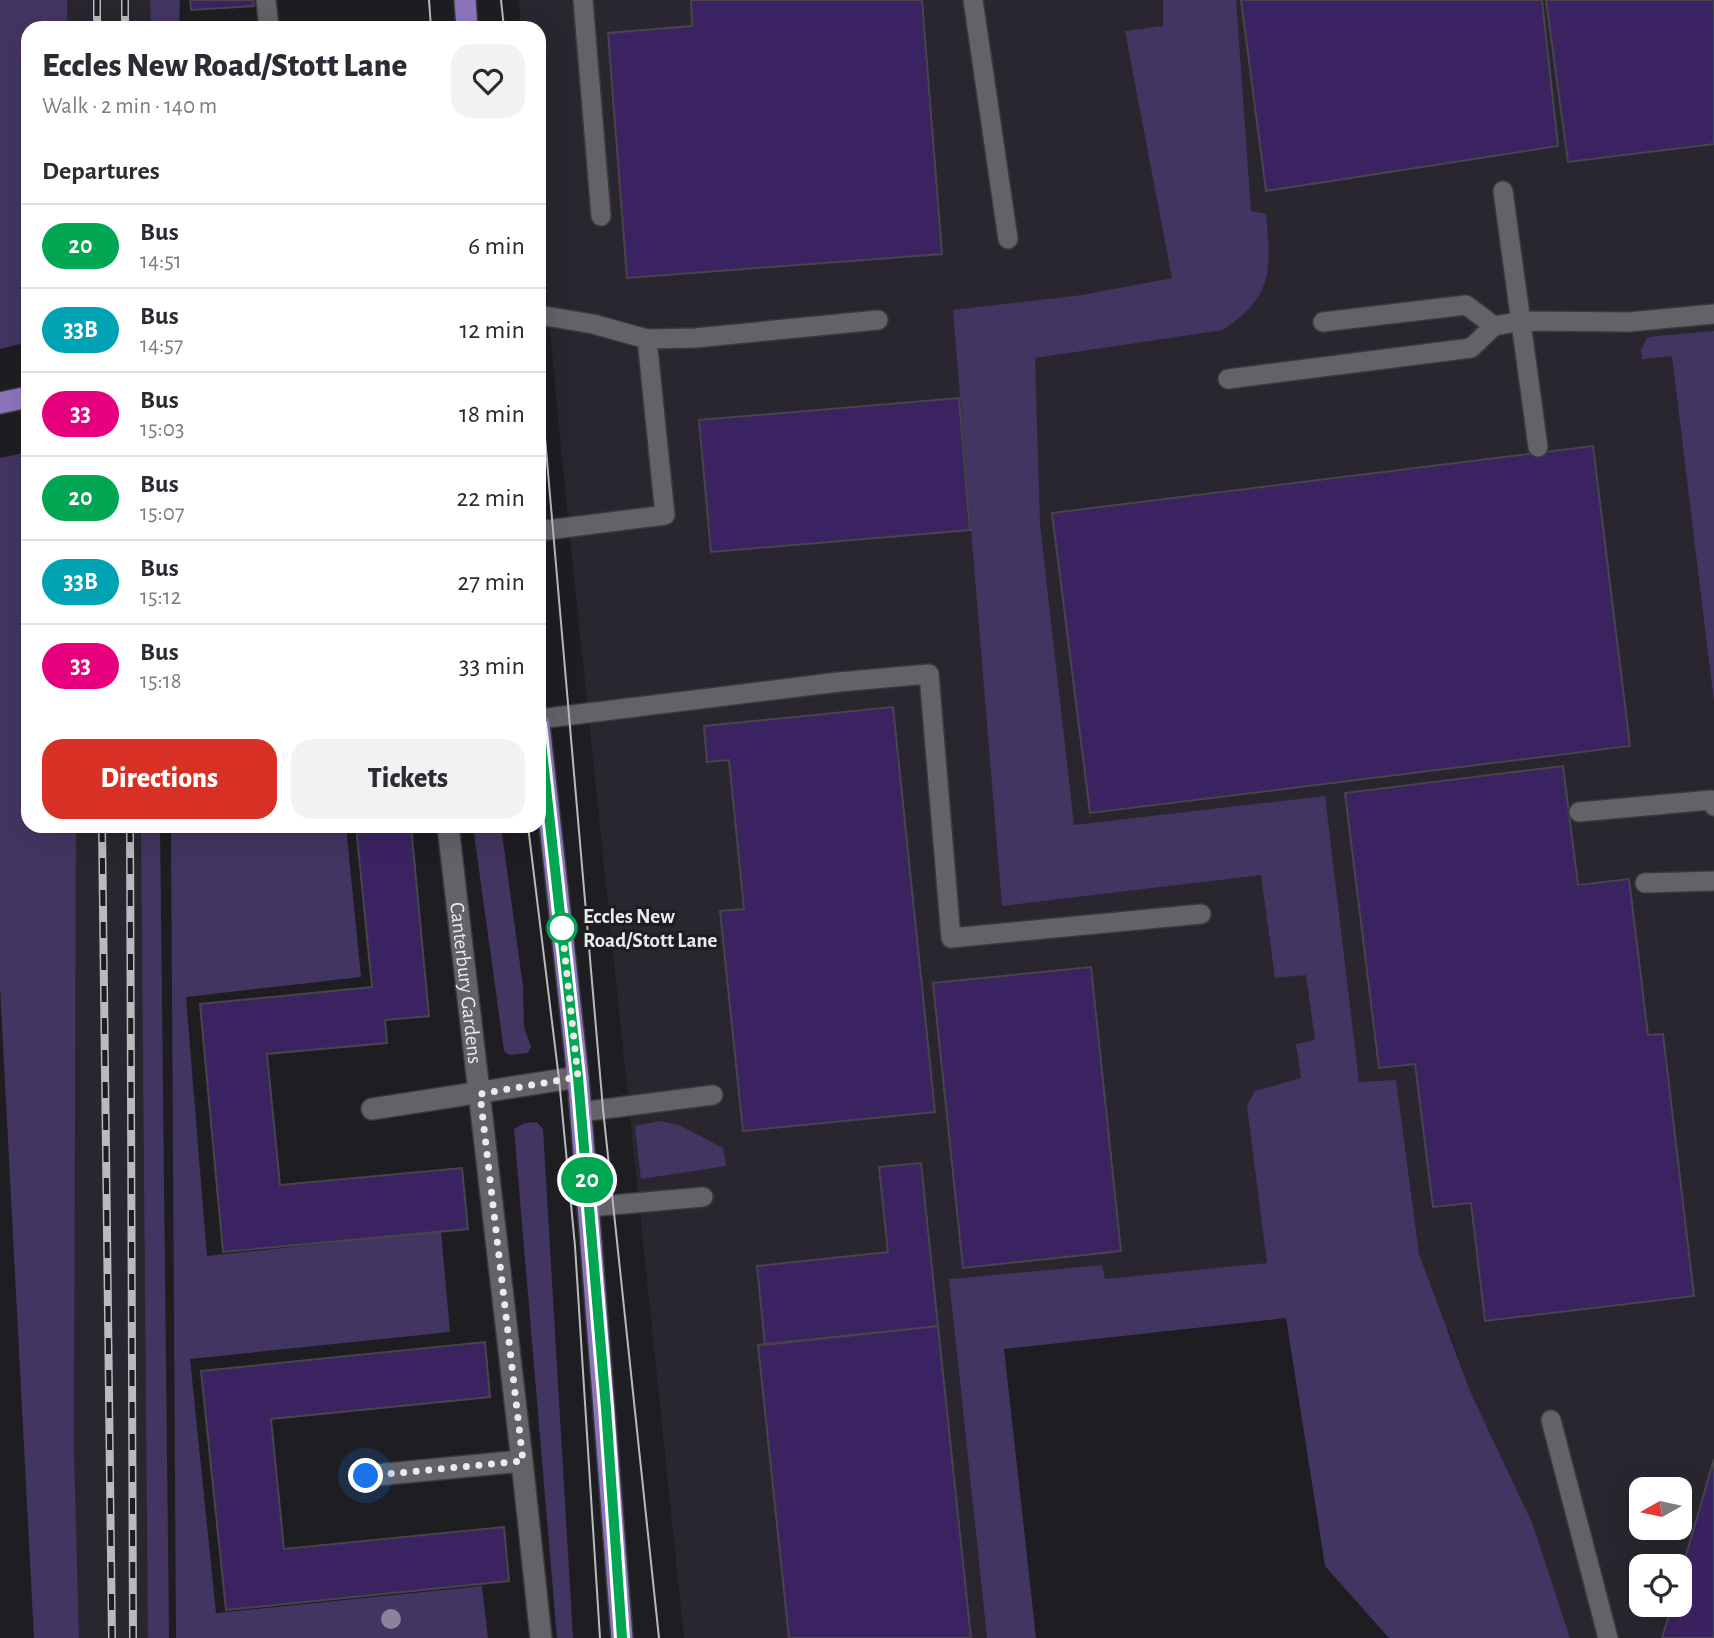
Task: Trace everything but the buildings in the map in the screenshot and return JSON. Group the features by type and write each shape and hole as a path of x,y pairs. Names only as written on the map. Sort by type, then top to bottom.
{"main road":[{"path":"465,0 466,21"},
{"path":"0,403 21,398"},
{"path":"546,785 578,1077 622,1638"}],"street":[{"name":"Canterbury Gardens","path":"449,833 523,1461 541,1638"},
{"path":"372,1109 578,1077"},
{"path":"366,1476 523,1461"}],"lane":[{"path":"265,0 267,21"},
{"path":"583,0 601,216"},
{"path":"973,0 1008,239"},
{"path":"1503,191 1538,447"},
{"path":"1324,322 1466,305 1494,326"},
{"path":"1228,379 1471,348 1494,326 1522,321 1629,322 1714,314"},
{"path":"546,316 593,324 648,339 695,338 878,320"},
{"path":"546,530 665,515 648,339"},
{"path":"546,720 929,674 951,938 1201,914"},
{"path":"1579,812 1711,800 1714,806"},
{"path":"1645,883 1714,881"},
{"path":"581,1112 713,1095"},
{"path":"589,1207 703,1197"},
{"path":"1551,1420 1608,1638"}],"shaded area":[{"path":"0,0 67,0 67,21 21,21 21,344 0,349"},
{"path":"67,0 150,0 151,21 67,21"},
{"path":"150,0 180,0 179,21 151,21"},
{"path":"519,0 1714,0 1714,1638 1570,1638 1533,1525 1470,1391 1449,1330 1267,1264 1104,1279 1101,1265 949,1279 987,1638 684,1638 546,290 546,21 520,21"},
{"path":"1163,0 1236,0 1251,211 1266,214 1268,267 1266,280 1252,305 1223,330 1035,358 1040,524 1074,825 1325,796 1359,1082 1396,1080 1419,1254 1470,1391 1533,1525 1570,1638 1389,1638 1325,1566 1286,1318 1004,1349 1036,1638 987,1638 949,1279 1102,1265 1105,1279 1267,1263 1247,1106 1255,1091 1301,1078 1296,1044 1315,1040 1306,975 1275,978 1261,875 1002,906 953,310 1082,295 1172,278 1125,31 1163,26"},
{"path":"1714,331 1714,702 1672,356 1642,359 1641,350 1647,338"},
{"path":"21,454 21,833 76,833 74,1449 79,1638 34,1638 0,987 0,458"},
{"path":"76,833 160,833 169,1638 79,1638 74,1449"},
{"path":"141,833 160,833 169,1638 148,1638"},
{"path":"171,833 347,833 361,977 186,997 207,1256 441,1231 450,1332 190,1359 216,1613 482,1586 488,1638 176,1638"},
{"path":"474,833 502,833 523,986 524,1027 531,1047 528,1053 509,1055 504,1051"},
{"path":"660,1121 679,1125 723,1148 726,1166 641,1179 635,1126"},
{"path":"537,1122 543,1129 573,1638 557,1638 514,1129 525,1123"}],"tram line":[{"path":"429,0 430,21"},
{"path":"501,0 503,21"},
{"path":"546,449 603,1109 659,1638"},
{"path":"529,833 559,1079 575,1246 600,1638"}],"railway":[{"path":"97,0 97,21"},
{"path":"125,0 125,21"},
{"path":"102,833 112,1638"},
{"path":"130,833 133,1638"}],"bus line":[{"name":"20","path":"546,787 578,1077 622,1638"}],"place":[{"name":"Eccles New Road/Stott Lane","path":"562,928"}],"route":[{"path":"366,1476 523,1461 480,1094 578,1077 562,928"}]}
